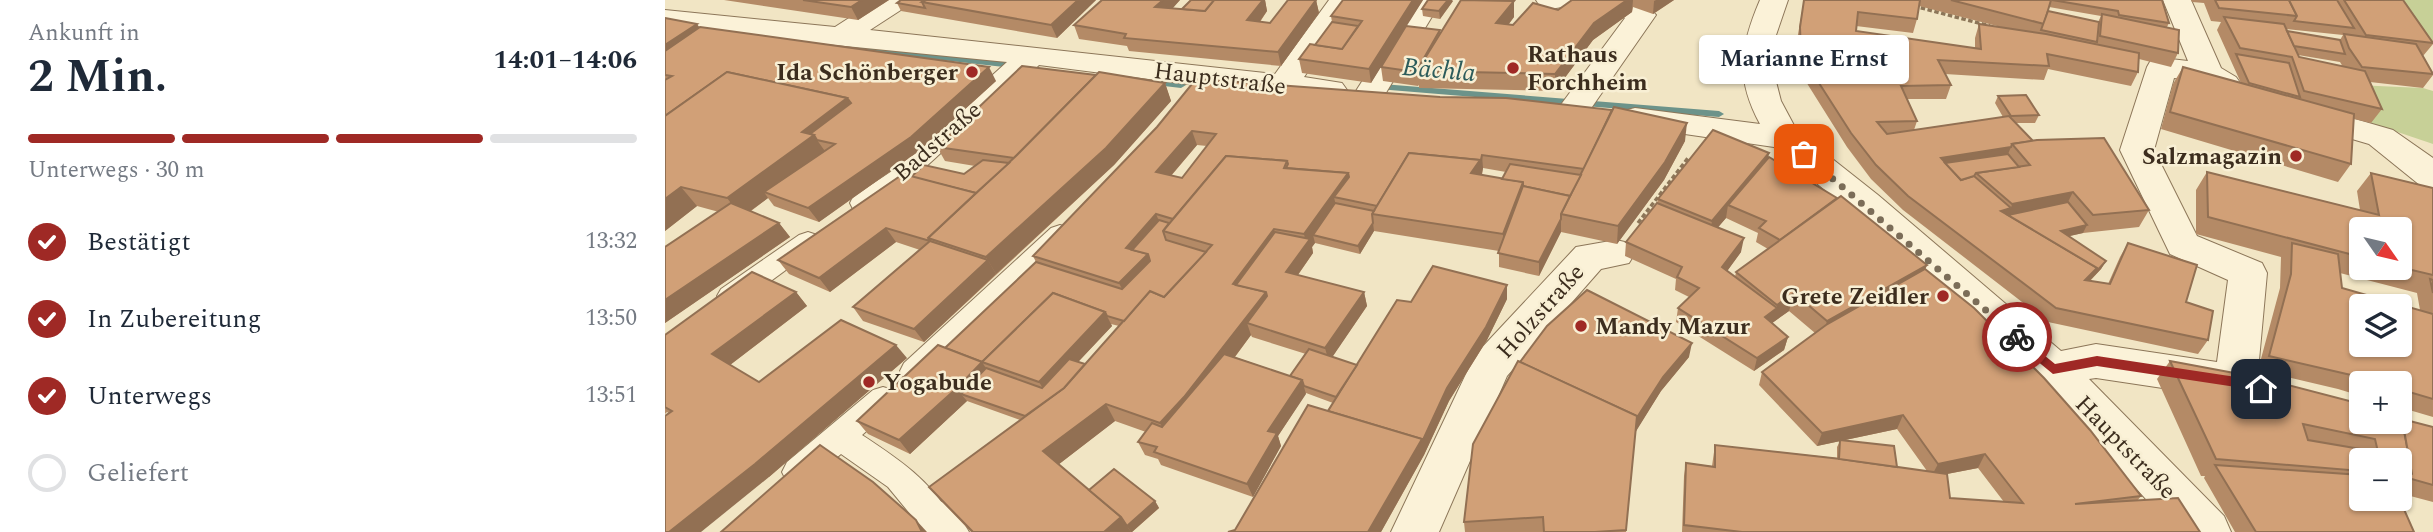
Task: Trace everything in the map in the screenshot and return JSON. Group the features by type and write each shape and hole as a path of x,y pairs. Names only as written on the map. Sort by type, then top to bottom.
{"street":[{"path":"671,23 712,0"},
{"path":"839,37 897,0"},
{"path":"1282,86 1344,0"},
{"name":"Hauptstraße","path":"671,23 1041,56 1282,86 1383,95 1428,0"},
{"path":"1550,0 1558,0"},
{"path":"1613,0 1642,15 1560,108 1784,138"},
{"path":"1774,0 1755,56 1763,99 1784,138"},
{"path":"2177,0 2208,73"},
{"name":"Badstraße","path":"956,127 1041,56 1077,33"},
{"path":"2053,369 2097,361 2255,388 2248,273 2183,245 2137,150 2162,67 2208,73 2240,95 2381,137 2433,178"},
{"path":"1182,105 1207,76"},
{"name":"Hauptstraße","path":"1784,138 1865,204 2053,369 2207,532"},
{"name":"Holzstraße","path":"1415,532 1490,367 1589,257 1616,253"}],"lane":[{"name":"Badstraße","path":"709,312 906,172 956,127"},
{"path":"777,489 841,437 951,339 1077,217"},
{"path":"841,437 899,477 941,527"}],"path":[{"path":"1905,3 1992,27"},
{"name":"Holzstraße","path":"1616,253 1709,129"}],"green space":[{"path":"2402,0 2433,0 2433,42"},
{"path":"2355,85 2423,88 2433,91 2433,144 2371,123"}],"building":[{"path":"803,0 862,0 851,7"},
{"path":"901,0 926,0 922,2 925,8 897,3"},
{"path":"1078,0 1051,25 922,2"},
{"path":"1102,0 1163,0 1155,7 1205,11 1214,0 1263,0 1247,20 1270,23 1288,0 1316,0 1278,52 1124,38 1126,34 1074,25"},
{"path":"1191,0 1214,0 1205,11 1182,9"},
{"path":"1343,0 1413,0 1369,69 1299,59 1310,44 1342,49 1362,21 1331,16"},
{"path":"1428,0 1448,0 1439,11 1422,9"},
{"path":"1461,0 1514,1 1496,23 1513,25 1533,3 1558,10 1572,0 1627,0 1594,23 1555,74 1417,71"},
{"path":"1804,0 1920,0 1917,19 1858,12 1856,31 1981,49 1979,24 2046,34 2139,53 2138,72 2047,54 2049,66 1938,60 1951,85 1901,86 1917,121 1877,122 1887,134 2009,116 2033,141 1941,158 1961,180 1974,176 2011,208 2001,211 2097,268 2085,280 2110,284 2128,243 2197,265 2186,302 2213,311 2208,340 2056,308 1908,196 1876,165 1851,133 1801,55 1800,27"},
{"path":"1951,0 2051,0 2044,24"},
{"path":"2052,0 2162,0 2169,23 2119,15 2118,11"},
{"path":"2215,0 2289,0 2297,16 2219,8"},
{"path":"2289,0 2337,0 2354,28 2294,21 2297,16"},
{"path":"2344,0 2403,0 2433,43 2366,35"},
{"path":"2048,11 2099,22 2097,42 2041,30"},
{"path":"2102,14 2179,30 2178,53 2100,36"},
{"path":"2224,17 2284,24 2299,57 2365,71 2382,109 2304,91 2292,57 2240,48"},
{"path":"665,18 697,24 665,45"},
{"path":"1332,22 1358,26 1342,49 1315,45"},
{"path":"1406,26 1440,30 1416,72 1381,67"},
{"path":"700,27 989,67 911,137 808,208 764,192 835,144 817,140 810,134 851,103 847,98 727,72 665,116 665,80 672,76 665,75 665,51"},
{"path":"2287,31 2340,40 2345,54 2294,46"},
{"path":"2344,34 2416,44 2433,74 2362,67 2349,48"},
{"path":"2236,54 2289,63 2300,97 2249,83"},
{"path":"1022,66 1096,75 1014,158 937,147"},
{"path":"2183,67 2354,114 2351,164 2170,112"},
{"path":"727,72 847,98 802,132 814,135 727,198 681,187 665,199 665,116"},
{"path":"1099,72 1165,83 1106,148 986,257 928,238 1017,155"},
{"path":"1196,79 1440,97 1506,98 1612,110 1584,169 1482,155 1480,164 1480,160 1409,153 1377,206 1334,197 1349,177 1348,173 1286,168 1287,161 1226,156 1173,219 1156,214 1126,248 1148,254 1119,283 1033,256 1157,127","holes":["1192,131 1216,134 1182,178 1156,172"]},
{"path":"2026,95 2039,115 2011,116 1998,96"},
{"path":"1614,107 1687,123 1665,162 1618,226 1561,214"},
{"path":"1713,130 1769,153 1712,221 1658,199"},
{"path":"2104,138 2149,210 2093,215 2073,192 2012,204 1976,173 2030,165 2012,144 2037,140"},
{"path":"1409,153 1480,160 1471,173 1523,182 1503,234 1372,214"},
{"path":"2008,154 2019,167 1976,173 1961,180 1945,163"},
{"path":"1226,156 1287,161 1284,168 1348,173 1304,234 1274,229 1233,284 1266,292 1184,397 1160,423 1106,404 1043,451 1121,517 1104,532 973,532 929,487 1064,388 1150,291 1164,297 1212,245 1163,231"},
{"path":"1769,157 1837,198 1780,240 1759,228 1766,221 1728,205"},
{"path":"983,160 1009,163 976,193 911,177 924,165 964,174"},
{"path":"1510,164 1581,175 1570,196 1523,186 1523,182 1502,179"},
{"path":"2207,172 2379,215 2371,173 2433,188 2433,275 2412,270 2412,217 2349,217 2349,254 2208,217"},
{"path":"903,174 976,193 928,238 930,241 886,228 819,278 778,260"},
{"path":"1523,186 1570,196 1539,262 1498,253"},
{"path":"1841,196 1927,265 1827,321 1794,293 1777,305 1736,272"},
{"path":"2068,202 2087,225 2061,231 2106,261 2094,274 2097,268 2008,215"},
{"path":"731,203 779,223 665,300 665,247"},
{"path":"1335,203 1374,211 1373,223 1358,246 1313,235"},
{"path":"1657,203 1744,238 1722,267 1777,308 1765,317 1788,337 1757,358 1678,308 1699,288 1677,277 1682,267 1626,242"},
{"path":"1159,220 1169,223 1163,231 1166,240 1206,252 1164,297 1150,291 1124,321 1053,293 982,362 945,348 1036,262 1122,289 1150,261 1148,254 1132,250"},
{"path":"1275,232 1310,239 1286,272 1364,292 1325,348 1247,323 1267,296 1266,292 1236,285"},
{"path":"930,241 988,260 914,329 853,307"},
{"path":"2292,243 2338,254 2342,288 2363,294 2349,294 2349,357 2412,357 2412,308 2433,314 2433,399 2412,393 2412,371 2349,371 2349,375 2269,356 2291,274"},
{"path":"1433,266 1507,285 1486,327 1447,388 1422,442 1422,439 1328,411 1397,300 1411,302"},
{"path":"1925,269 1974,308 2044,378 2090,430 2141,496 2075,504 2178,498 2200,532 1742,532 1684,525 1686,463 1715,467 1715,445 1947,474 1950,498 2023,503 1985,454 1938,464 1903,415 1822,433 1762,372 1826,325"},
{"path":"752,272 796,292 712,354 759,382 841,320 896,345 755,464 669,532 665,532 665,416 672,411 665,407 665,335"},
{"path":"1587,290 1692,343 1663,377 1636,419 1637,416 1520,362 1547,326"},
{"path":"1053,293 1105,312 1039,382 982,362"},
{"path":"938,345 982,362 899,440 857,421"},
{"path":"1309,349 1357,365 1336,397 1304,386 1302,380 1290,376"},
{"path":"1224,354 1302,380 1268,431 1277,433 1247,484 1154,452 1157,447 1138,442 1152,423 1162,427"},
{"path":"1069,359 1085,364 1064,388 1025,416 961,394 986,368 1042,388"},
{"path":"1518,361 1637,416 1626,530 1544,532 1543,517 1464,522 1473,444"},
{"path":"2170,361 2261,378 2349,401 2349,434 2303,424 2308,440 2355,448 2349,448 2349,470 2216,459"},
{"path":"1308,405 1422,439 1368,532 1228,532 1235,530"},
{"path":"2412,422 2433,427 2433,485 2412,479 2412,448 2407,448 2405,434 2412,434"},
{"path":"2351,434 2405,434 2407,448 2377,448 2375,439"},
{"path":"1840,440 1894,446 1897,467 1839,459"},
{"path":"820,445 873,482 916,520 922,532 721,532"},
{"path":"2215,465 2349,474 2349,511 2405,511 2414,532 2256,532"},
{"path":"1114,469 1155,501 1127,526 1121,517 1089,490"}],"waterway":[{"name":"Bächla","path":"847,47 1004,64"},
{"name":"Bächla","path":"1151,82 1181,85"},
{"name":"Bächla","path":"1382,87 1575,103"},
{"name":"Bächla","path":"1580,104 1719,114"}],"way so far":[{"path":"1804,154 2017,337"}],"place":[{"name":"Rathaus Forchheim","path":"1513,68"},
{"name":"Ida Schönberger","path":"972,72"},
{"name":"Marianne Ernst","path":"1804,154"},
{"name":"Salzmagazin","path":"2296,156"},
{"name":"Grete Zeidler","path":"1943,296"},
{"name":"Mandy Mazur","path":"1581,326"},
{"name":"Yogabude","path":"869,382"}],"route":[{"path":"2017,337 2053,369 2097,361 2236,382 2261,389"}]}
